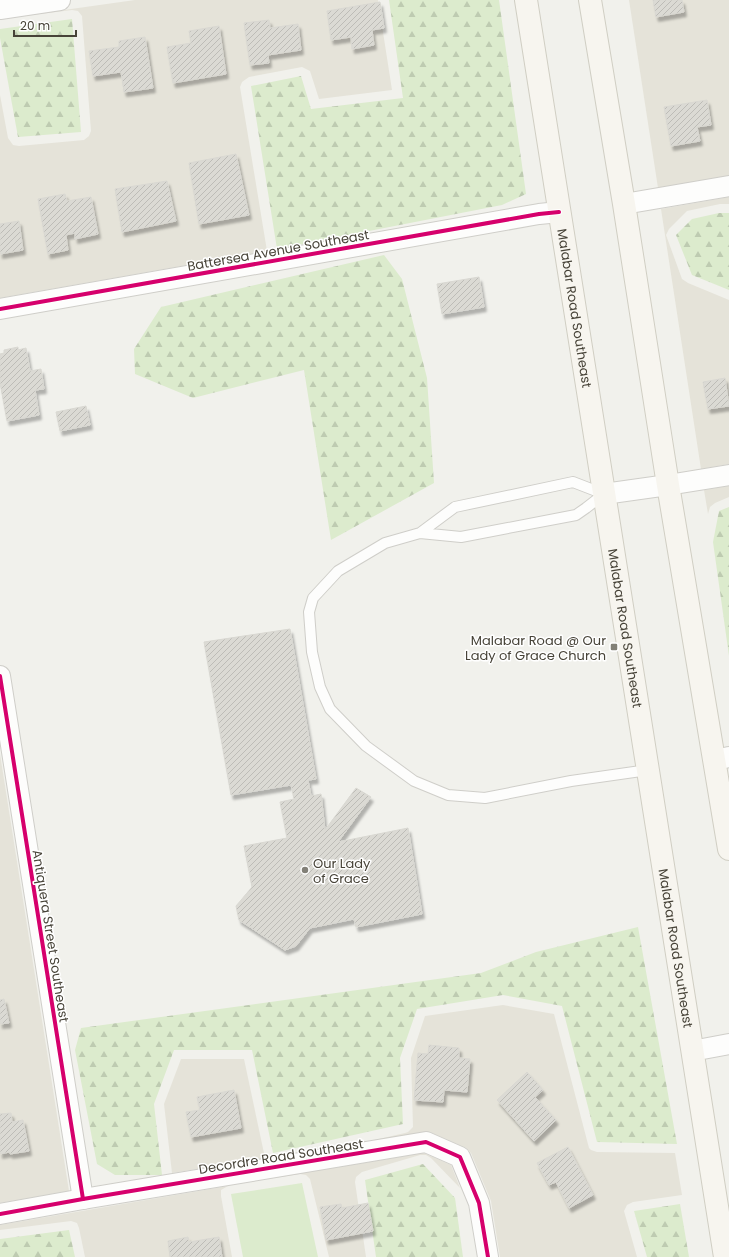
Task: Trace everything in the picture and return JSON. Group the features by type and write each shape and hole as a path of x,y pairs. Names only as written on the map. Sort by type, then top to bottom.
{"main road":[{"name":"Malabar Road Southeast","path":"526,0 725,1257"},
{"path":"590,0 668,485 722,759 729,849"}],"street":[{"path":"0,8 60,0"},
{"path":"624,204 729,186"},
{"name":"Battersea Avenue Southeast","path":"0,308 539,214 559,212"},
{"path":"604,494 729,475"},
{"name":"Antiquera Street Southeast","path":"0,676 83,1199"},
{"path":"692,1050 729,1044"},
{"name":"Decordre Road Southeast","path":"0,1214 426,1142 460,1157 479,1203 488,1257"}],"lane":[{"path":"604,494 573,482 455,507 420,533 385,543 338,571 313,598 309,612 312,652 320,687 330,709 366,746 414,781 448,795 485,798 572,781 648,770"},
{"path":"420,533 461,537 576,515 604,494"}],"shaded area":[{"path":"135,0 378,0 392,90 319,99 310,71 302,67 249,77 242,82 240,87 267,251 0,298 0,95 8,138 13,145 19,146 84,140 89,136 91,131 82,16 78,11 72,10 0,19"},
{"path":"629,0 729,0 729,176 658,188"},
{"path":"729,197 729,204 720,204 687,211 669,229 666,235 682,279 688,283 729,300 729,464 701,469 661,209"},
{"path":"729,486 729,497 715,503 710,507 708,514 704,490"},
{"path":"0,754 69,1191 0,1203"},
{"path":"503,1005 554,1014 589,1148 591,1150 597,1152 675,1153 682,1195 633,1202 627,1205 624,1211 637,1257 500,1257 491,1201 471,1153 466,1148 432,1133 425,1132 370,1141 405,1133 413,1127 411,1058 425,1016"},
{"path":"181,1059 244,1059 265,1158 172,1173 164,1104"},
{"path":"424,1153 451,1165 460,1188 431,1158 426,1155 420,1155 362,1172 356,1177 355,1182 366,1257 329,1257 310,1179 306,1175 300,1174 248,1182"},
{"path":"228,1186 221,1190 221,1196 232,1257 85,1257 79,1228 77,1223 71,1221 0,1230 0,1225"}],"green space":[{"path":"389,0 499,0 526,194 502,205 277,249 251,86 301,76 311,109 403,98"},
{"path":"72,19 81,132 18,137 0,38 0,29"},
{"path":"719,213 729,213 729,290 692,275 676,235 692,219"},
{"path":"384,255 402,279 427,378 434,483 331,540 304,370 193,398 135,374 134,349 161,307"},
{"path":"729,507 729,656 713,542 719,511"},
{"path":"638,927 677,1144 597,1142 562,1006 503,995 417,1009 400,1058 403,1124 273,1153 252,1050 174,1050 154,1104 162,1175 115,1175 97,1164 75,1050 81,1028 481,973 536,952"},
{"path":"423,1164 455,1198 463,1257 376,1257 365,1180"},
{"path":"302,1183 318,1257 243,1257 231,1194"},
{"path":"680,1204 689,1257 647,1257 634,1211"},
{"path":"69,1230 75,1257 0,1257 0,1239"}],"building":[{"path":"653,0 682,0 684,12 656,17"},
{"path":"380,2 384,28 372,30 374,45 352,49 351,37 331,40 327,11"},
{"path":"269,20 270,28 298,24 301,50 268,55 269,63 250,65 244,23"},
{"path":"219,26 226,74 173,83 167,47 191,43 189,31"},
{"path":"145,37 153,88 124,92 121,72 93,76 89,51 119,47 119,41"},
{"path":"707,100 711,125 697,127 700,141 671,146 664,107"},
{"path":"236,154 249,215 199,224 189,163"},
{"path":"167,181 176,221 122,232 115,189"},
{"path":"65,194 67,201 91,197 98,234 75,239 75,233 66,235 68,250 48,254 38,199"},
{"path":"19,221 23,250 0,254 0,224"},
{"path":"479,277 484,307 442,314 437,284"},
{"path":"18,347 18,350 26,348 30,371 41,369 44,389 35,390 39,415 7,421 0,383 0,354 4,353 4,350"},
{"path":"725,378 729,406 708,409 703,382"},
{"path":"86,406 90,425 60,431 56,412"},
{"path":"290,629 316,779 308,780 311,796 321,794 325,830 356,788 371,797 338,842 408,828 422,914 356,927 354,919 310,928 296,946 285,950 239,920 236,906 252,887 244,846 287,838 280,802 294,799 291,785 231,795 204,642"},
{"path":"4,999 9,1023 0,1024 0,1000"},
{"path":"429,1045 459,1048 459,1058 470,1059 467,1092 444,1090 443,1102 414,1100 418,1053 428,1054"},
{"path":"527,1072 543,1090 535,1097 556,1120 534,1141 497,1100"},
{"path":"234,1090 241,1128 191,1137 186,1112 200,1110 197,1097"},
{"path":"11,1113 12,1122 23,1120 29,1151 0,1154 0,1114"},
{"path":"568,1147 593,1195 569,1208 556,1182 549,1185 537,1163"},
{"path":"368,1203 373,1231 326,1240 320,1207 341,1204 342,1208"},
{"path":"188,1237 189,1242 219,1237 222,1257 170,1257 168,1241"}],"cycle path":[{"path":"0,309 539,214 559,212"},
{"path":"0,676 83,1199"},
{"path":"0,1214 426,1142 460,1157 479,1203 488,1257"}],"place":[{"name":"Malabar Road @ Our Lady of Grace Church","path":"614,647"},
{"name":"Our Lady of Grace","path":"305,870"}]}
